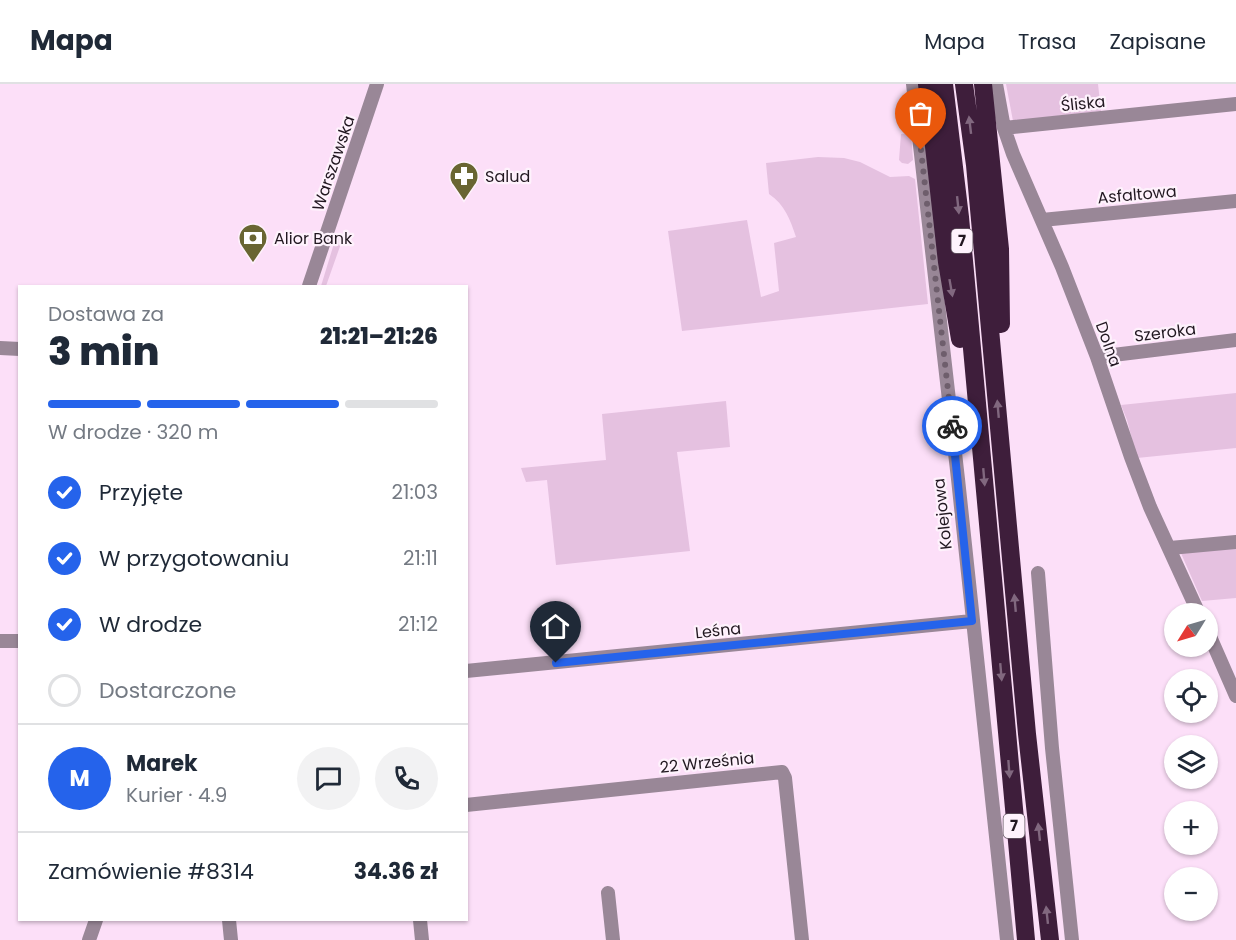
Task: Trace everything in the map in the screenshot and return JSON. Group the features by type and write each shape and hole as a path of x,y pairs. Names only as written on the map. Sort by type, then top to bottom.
{"highway":[{"path":"927,84 947,262 962,347 976,398"},
{"name":"7","path":"944,84 960,217 1026,940"},
{"name":"7","path":"964,84 975,165 1027,734 1050,940"},
{"path":"983,84 1000,249 1001,333 995,378"}],"street":[{"name":"Warszawska","path":"309,285 377,84"},
{"name":"Kolejowa","path":"913,84 1007,940"},
{"name":"Dolna","path":"996,84 1004,128 1013,154 1097,357 1150,507 1194,603"},
{"name":"Śliska","path":"1004,128 1236,104"},
{"name":"Asfaltowa","path":"1042,220 1236,201"},
{"name":"Szeroka","path":"1097,357 1236,340"},
{"path":"0,348 18,349"},
{"path":"1170,548 1236,542"},
{"path":"1038,573 1052,748 1072,940"},
{"name":"Leśna","path":"468,671 972,621"},
{"path":"0,641 18,641"},
{"path":"1218,655 1236,696"},
{"name":"22 Września","path":"468,805 782,772 785,778 802,940"},
{"path":"608,893 613,940"},
{"path":"89,940 96,921"},
{"path":"229,921 231,940"},
{"path":"420,921 422,940"}],"shaded area":[{"path":"1006,84 1098,84 1101,111 1013,121"},
{"path":"911,133 913,160 908,164 902,163 899,160 901,134"},
{"path":"818,157 844,158 860,162 890,177 909,176 915,179 928,304 682,331 668,231 747,220 761,297 779,291 774,243 796,237 786,213 769,194 766,163"},
{"path":"344,235 326,285 321,285 336,237"},
{"path":"1236,393 1236,448 1137,458 1121,405"},
{"path":"726,401 730,447 677,452 690,551 556,565 547,480 526,482 521,468 606,460 602,414"},
{"path":"1236,545 1236,598 1202,601 1180,551"}],"way so far":[{"path":"921,150 952,426"}],"place":[{"name":"Salud","path":"464,202"},
{"name":"Alior Bank","path":"253,264"}],"route":[{"path":"556,663 972,621 952,426"}]}
